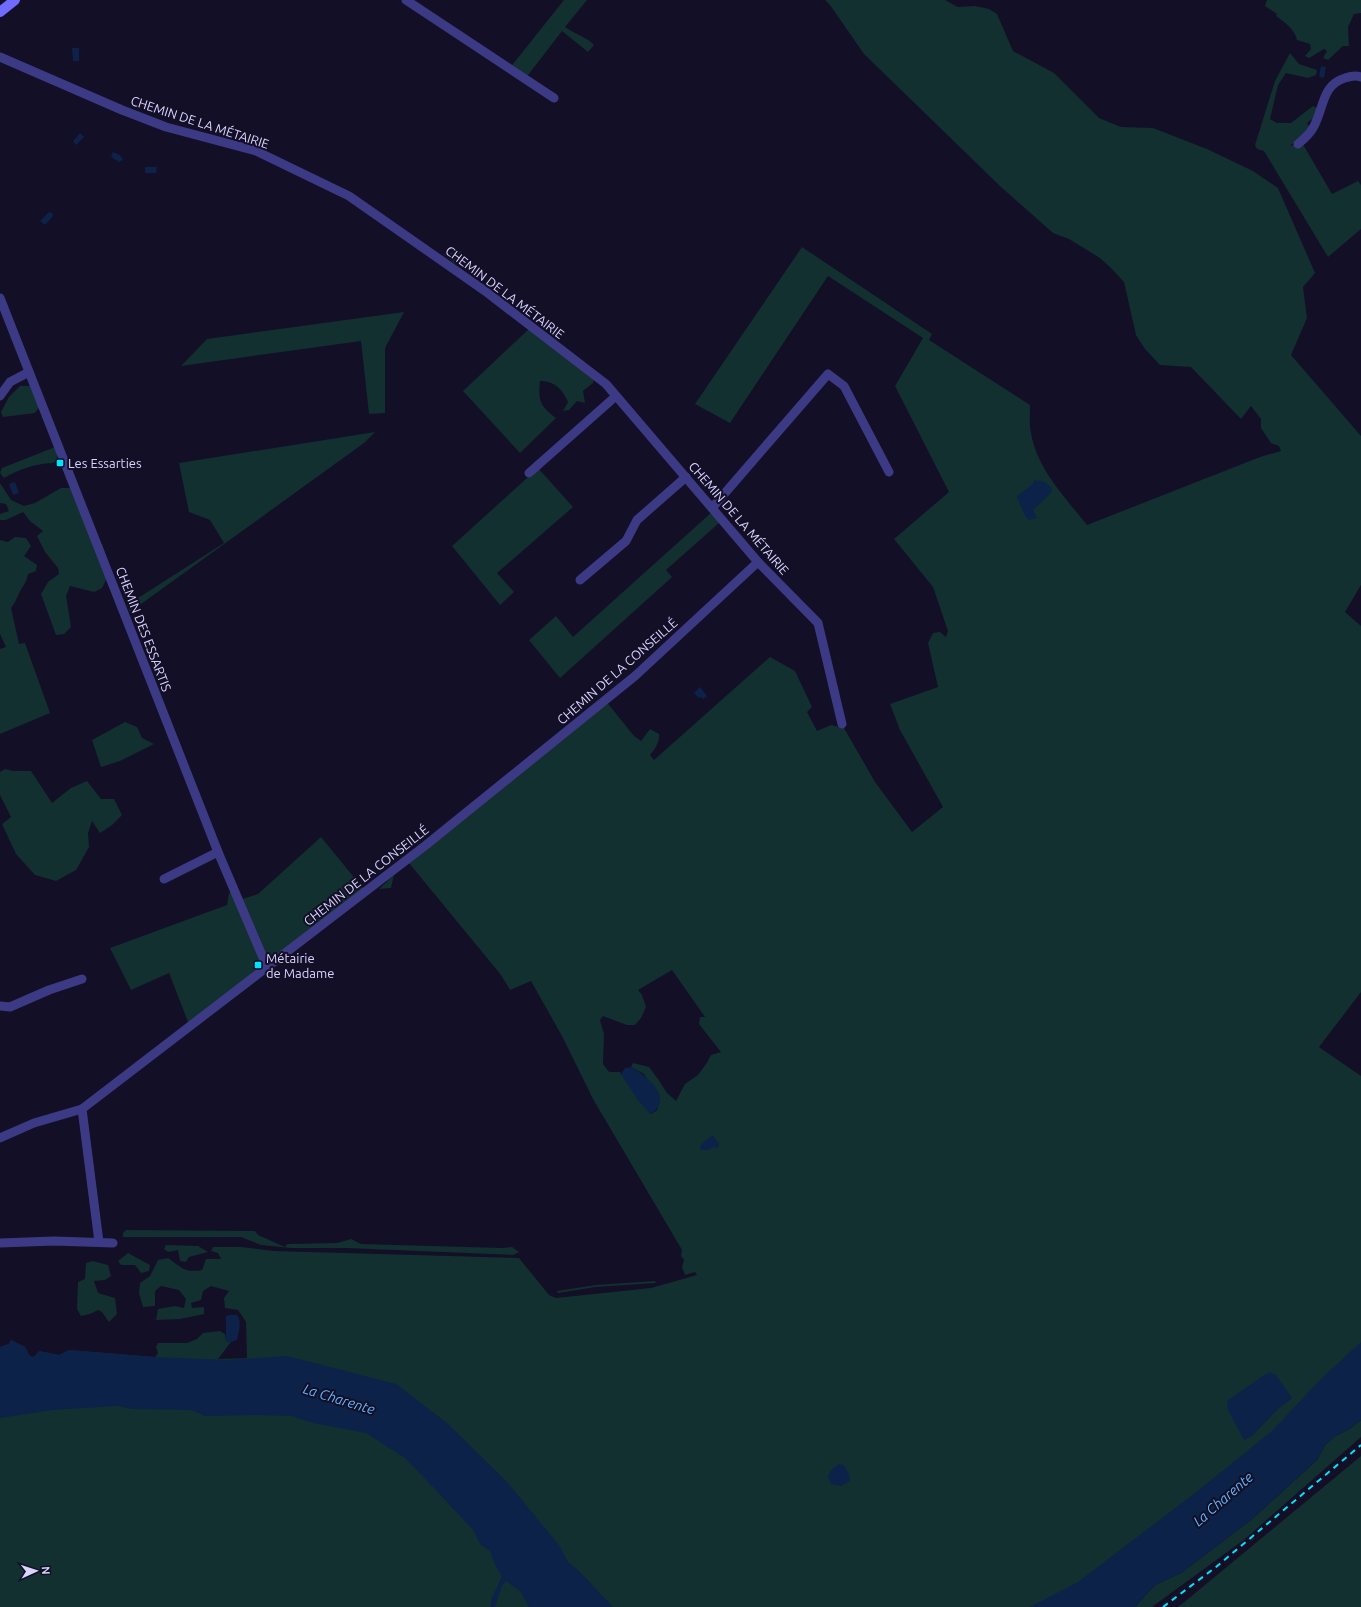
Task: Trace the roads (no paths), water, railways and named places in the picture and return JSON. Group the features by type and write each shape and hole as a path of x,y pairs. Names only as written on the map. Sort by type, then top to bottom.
{"street":[{"path":"0,12 15,0"},
{"path":"406,0 554,98"},
{"name":"CHEMIN DE LA MÉTAIRIE","path":"0,57 122,110 166,127 256,151 349,196 485,291 606,384 758,562 818,623 842,724"},
{"path":"1298,144 1307,137 1314,128 1330,86 1341,79 1351,76 1361,77"},
{"name":"CHEMIN DES ESSARTIS","path":"0,298 218,852 268,967"},
{"path":"0,396 10,382 29,372"},
{"path":"712,508 828,374 844,386 889,472"},
{"path":"530,473 616,396"},
{"path":"580,580 626,541 637,520 686,477"},
{"name":"CHEMIN DE LA CONSEILLÉ","path":"82,1109 426,845 635,676 758,562"},
{"path":"164,879 218,852"},
{"path":"0,1006 10,1007 49,990 82,979"},
{"path":"0,1138 34,1123 82,1109 99,1242"},
{"path":"0,1243 49,1241 113,1243"}],"water":[{"path":"72,48 79,48 79,61 73,61"},
{"path":"1321,66 1326,67 1324,78 1319,77"},
{"path":"80,133 84,137 76,145 73,141"},
{"path":"113,152 120,155 123,160 119,162 111,157"},
{"path":"145,167 157,167 156,173 145,173"},
{"path":"49,212 52,213 53,216 45,225 40,221"},
{"path":"1034,480 1045,482 1052,488 1051,493 1033,510 1037,518 1029,520 1025,516 1017,497 1032,485"},
{"path":"15,482 19,493 13,495 9,484"},
{"path":"700,687 707,696 703,699 701,697 699,698 694,693"},
{"path":"631,1067 650,1081 656,1088 659,1095 660,1101 657,1108 650,1114 637,1099 621,1074 625,1068"},
{"path":"712,1135 719,1143 718,1148 714,1147 708,1150 701,1150 701,1145"},
{"path":"237,1315 240,1324 237,1340 231,1342 226,1341 226,1316"},
{"name":"La Charente","path":"11,1340 25,1347 30,1356 34,1357 39,1351 59,1355 69,1350 155,1357 227,1360 287,1356 396,1384 447,1423 507,1482 559,1545 568,1562 579,1571 613,1607 529,1607 520,1591 506,1581 502,1586 495,1607 491,1607 491,1600 502,1576 495,1565 490,1551 481,1545 473,1530 405,1458 366,1433 313,1423 291,1416 205,1416 191,1410 132,1409 117,1406 53,1410 0,1418 0,1347 9,1344"},
{"name":"La Charente","path":"1361,1342 1361,1420 1351,1428 1334,1437 1326,1444 1317,1460 1251,1520 1181,1573 1155,1585 1135,1607 1030,1607 1078,1582 1195,1493 1272,1431 1321,1379"},
{"path":"1270,1372 1276,1375 1292,1398 1276,1411 1251,1437 1244,1440 1228,1410 1227,1401"},
{"path":"839,1464 844,1465 849,1474 850,1481 841,1486 831,1484 828,1477 831,1470"}],"railway":[{"path":"1163,1607 1216,1567 1361,1445"}],"place":[{"name":"Les Essarties","path":"60,463"},
{"name":"Métairie de Madame","path":"258,965"}]}
